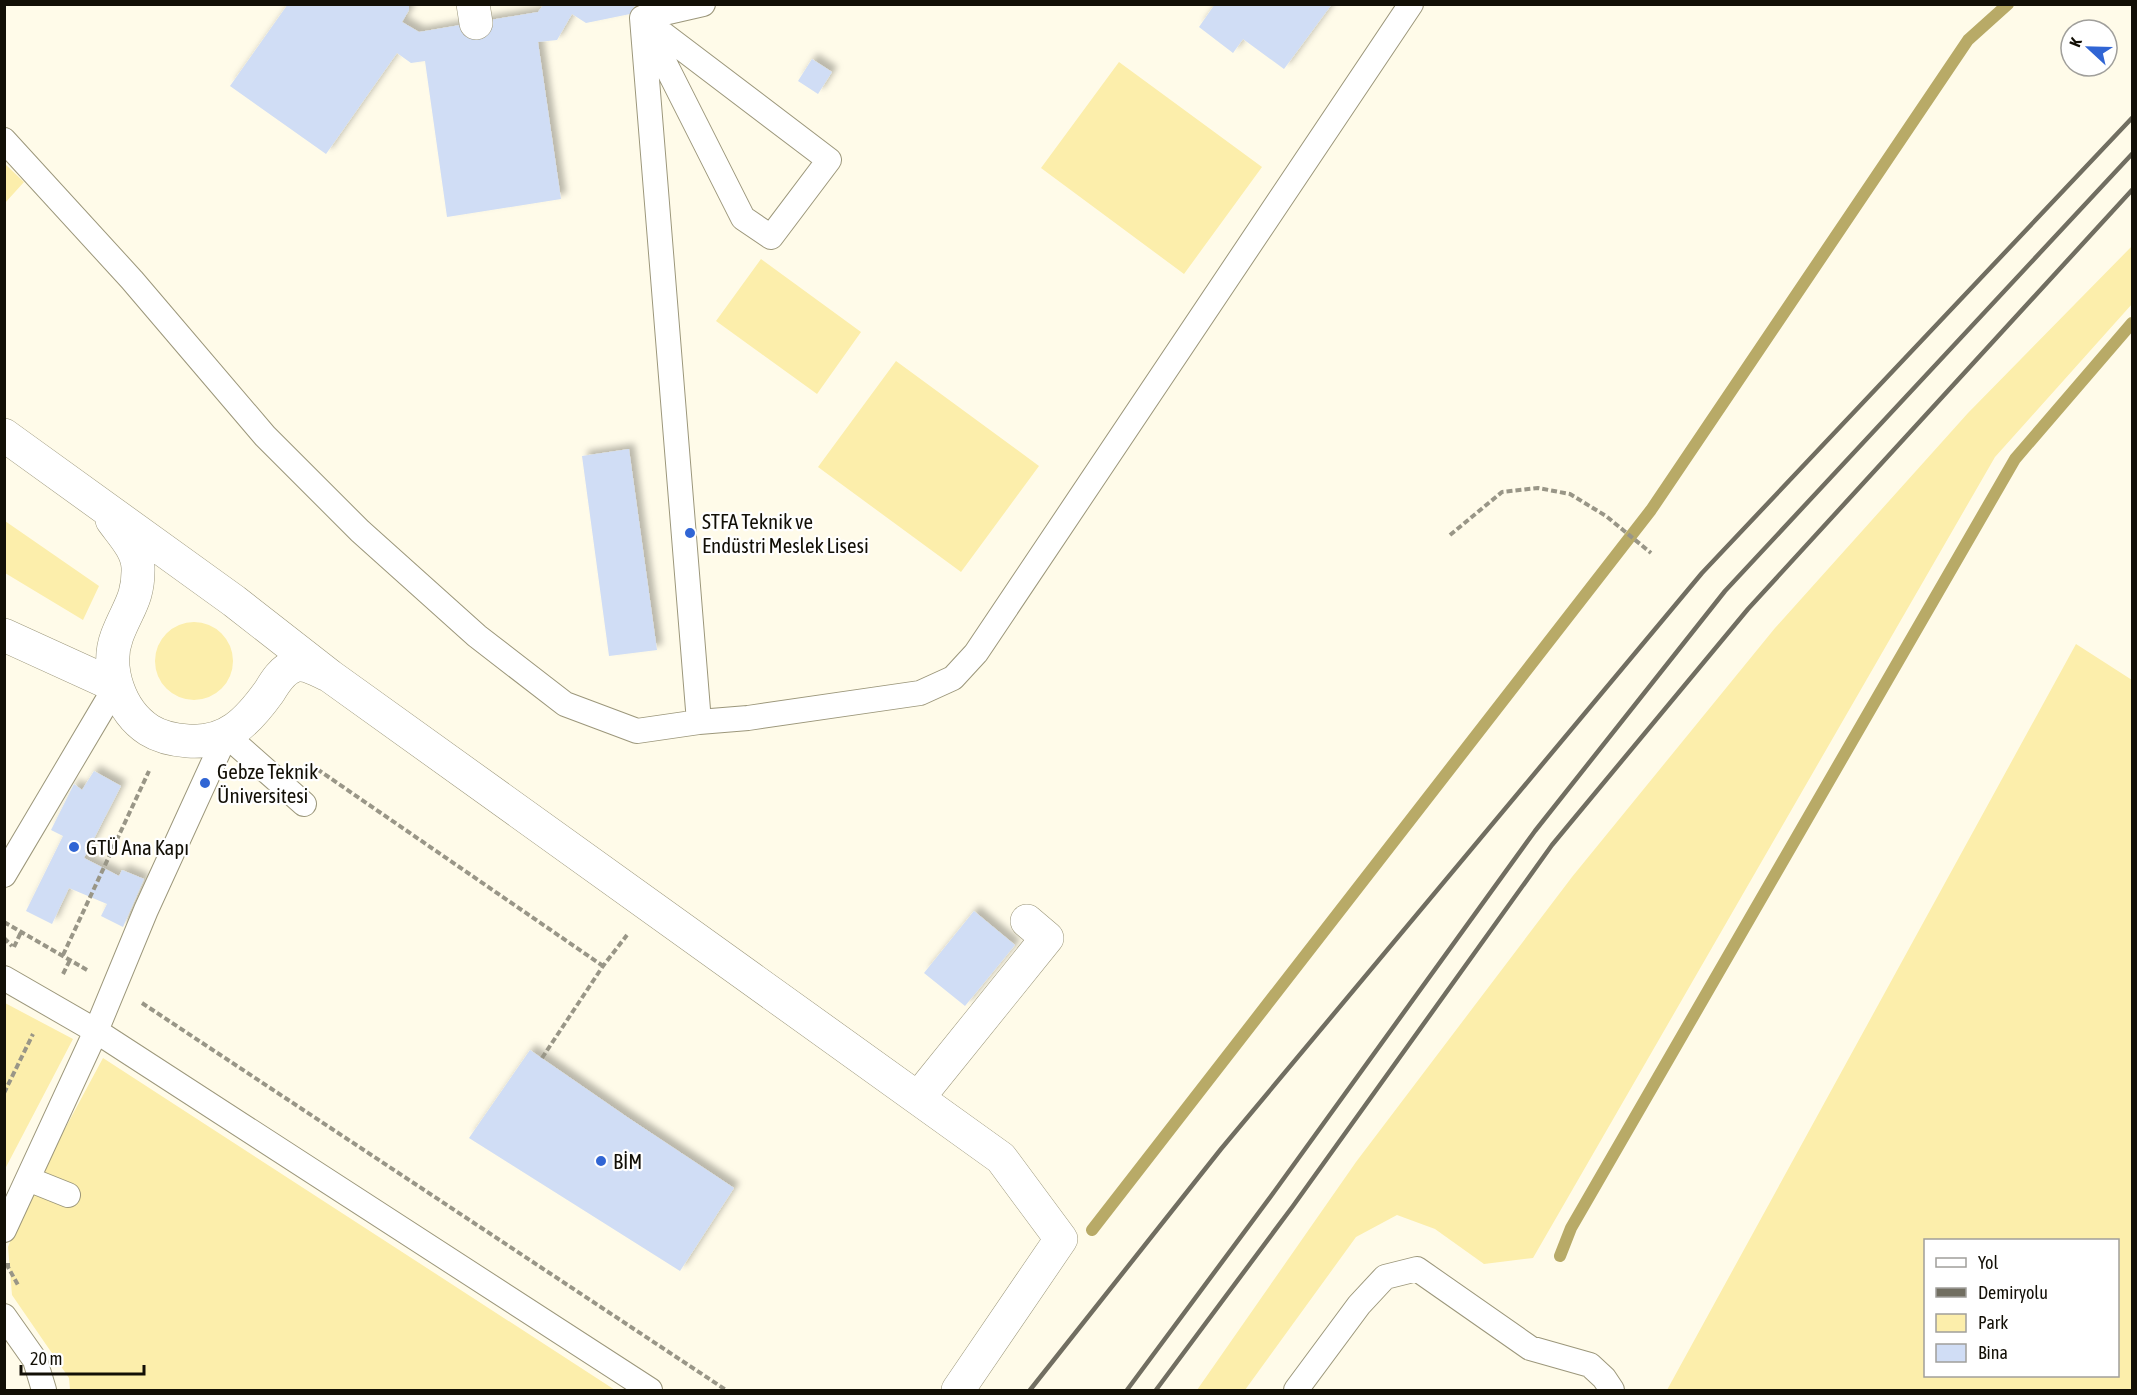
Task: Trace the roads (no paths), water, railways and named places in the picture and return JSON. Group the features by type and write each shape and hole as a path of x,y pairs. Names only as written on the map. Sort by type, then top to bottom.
{"street":[{"path":"4,435 234,601 330,676 1001,1158 1060,1239 958,1390"},
{"path":"77,487 107,514 119,529 130,544 138,564 138,591 117,638 113,662 116,686 128,710 148,729 173,740 201,742 226,735 246,721 279,676 295,665 308,666 330,676"},
{"path":"4,635 116,686"},
{"path":"918,1098 1047,938 1028,921"}],"lane":[{"path":"642,18 703,4"},
{"path":"4,140 132,280 265,436 360,531 477,636 565,704 637,731 873,702 920,693 953,678 976,653 1411,4"},
{"path":"642,18 829,160 771,237 743,218 642,18"},
{"path":"642,18 699,722"},
{"path":"4,875 116,686"},
{"path":"4,1230 96,1031 146,910 226,735 304,804"},
{"path":"4,978 96,1031 650,1390"},
{"path":"28,1179 68,1195"},
{"path":"1296,1390 1359,1305 1385,1277 1417,1269 1530,1348 1590,1365 1604,1378 1612,1390"},
{"path":"4,1316 35,1360 44,1390"}],"waterway":[{"path":"1092,1230 1651,510 1968,40 2008,4"},
{"path":"1560,1256 1571,1228 2015,459 2132,323"}],"railway":[{"path":"1030,1390 1221,1149 1702,573 2132,118"},
{"path":"1127,1390 1274,1192 1535,831 1725,591 2132,154"},
{"path":"1156,1390 1293,1206 1552,845 1748,609 2132,190"}],"place":[{"name":"STFA Teknik ve Endüstri Meslek Lisesi","path":"690,533"},
{"name":"Gebze Teknik Üniversitesi","path":"205,783"},
{"name":"GTÜ Ana Kapı","path":"74,847"},
{"name":"BİM","path":"601,1161"}]}
